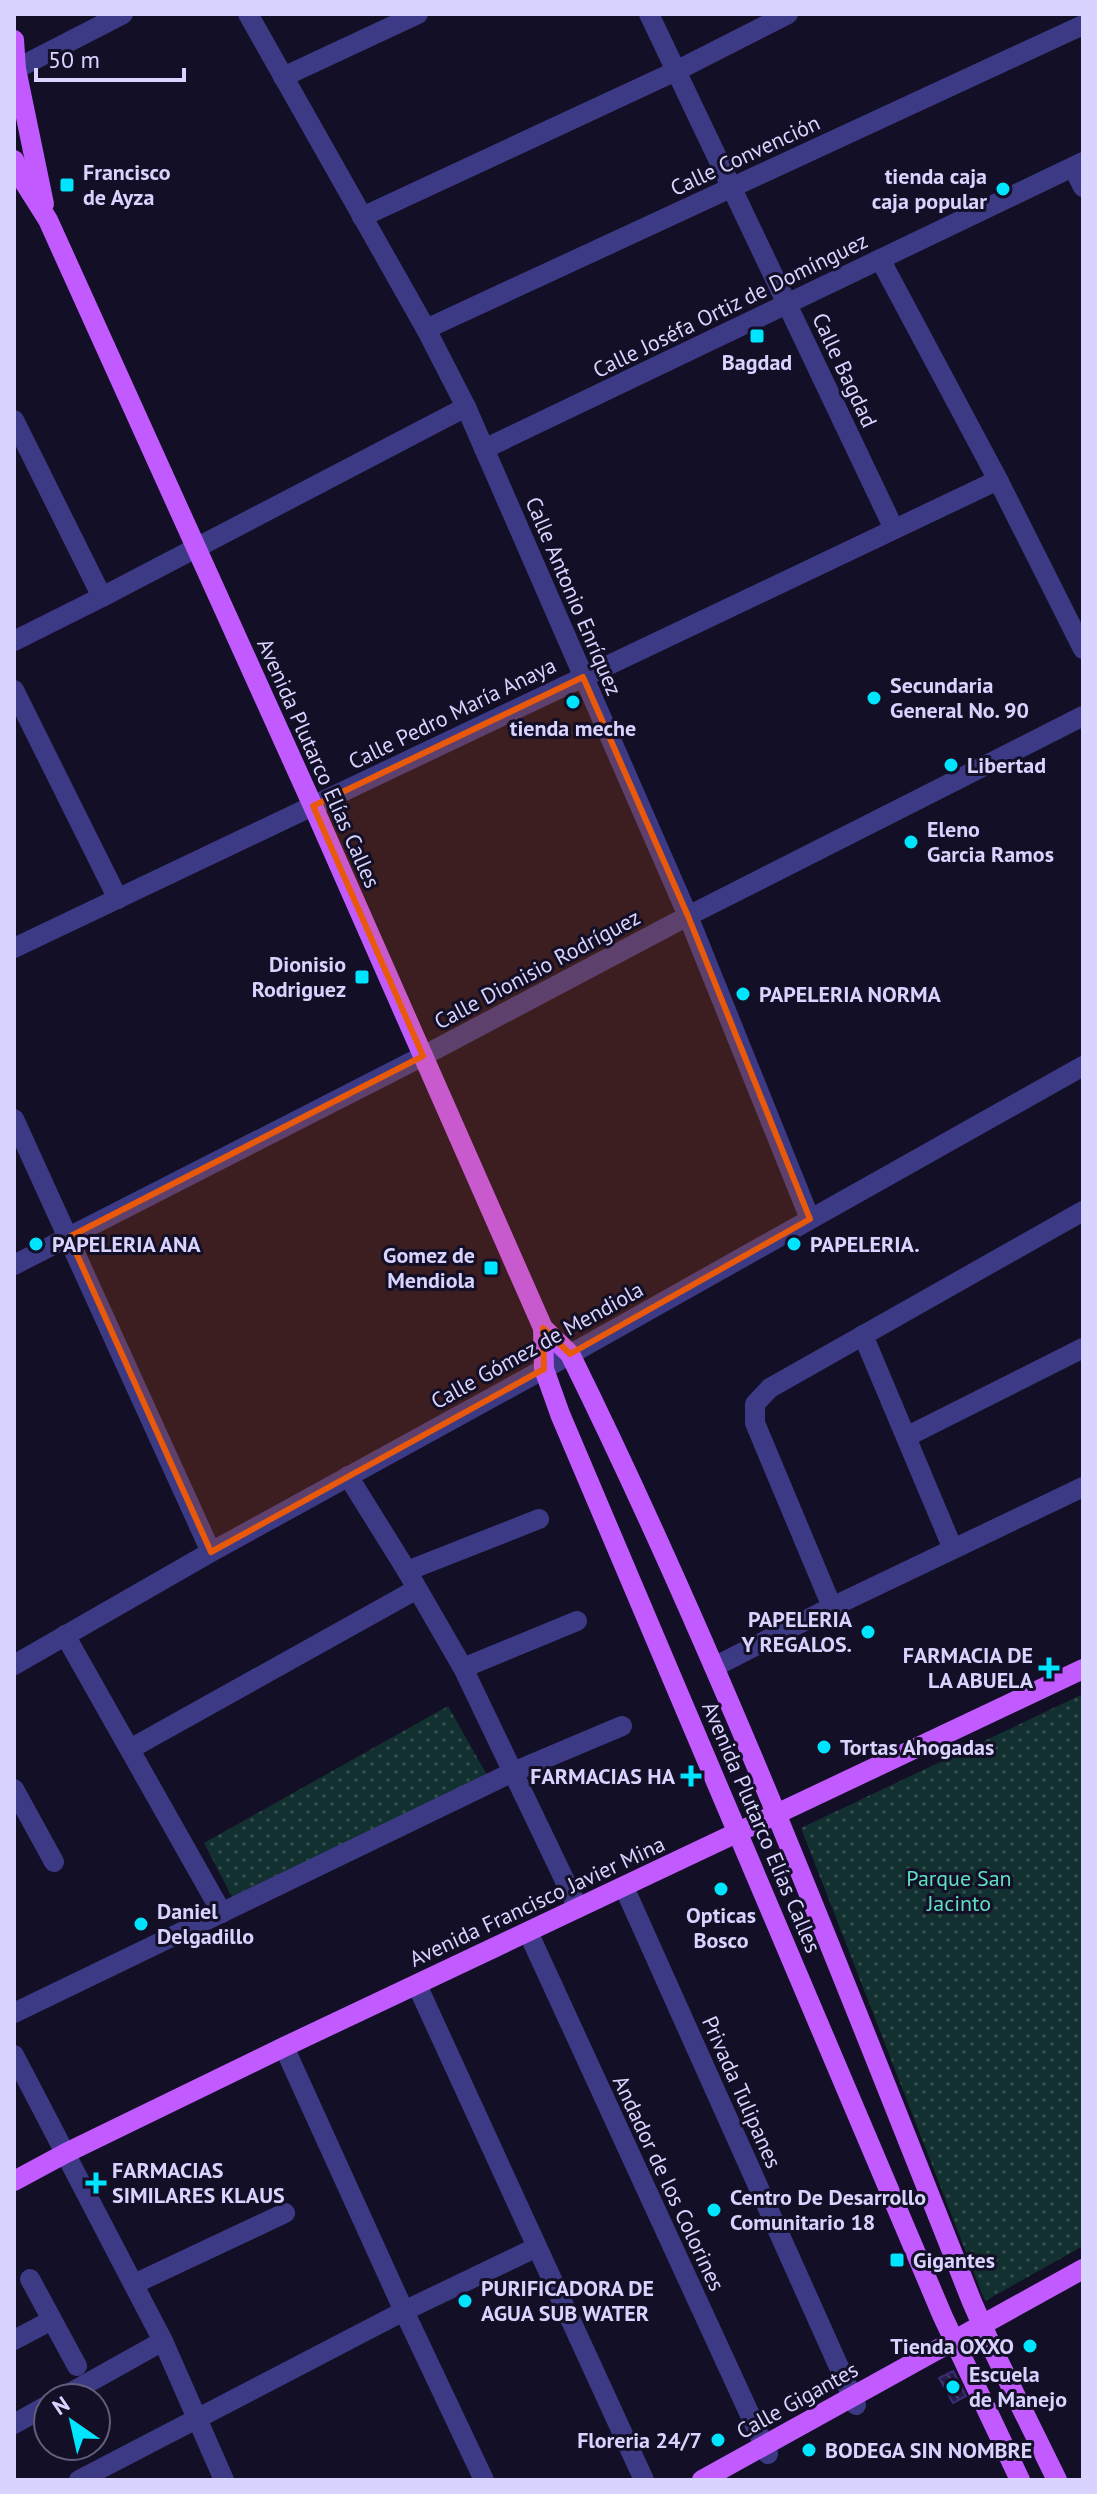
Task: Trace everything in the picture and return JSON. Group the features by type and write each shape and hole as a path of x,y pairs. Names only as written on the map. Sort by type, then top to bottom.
{"main road":[{"name":"Avenida Plutarco Elías Calles","path":"14,40 16,69 48,220"},
{"name":"Avenida Plutarco Elías Calles","path":"14,160 48,220 313,806 543,1328 570,1354 714,1667 777,1814 982,2326 1057,2480"},
{"name":"Avenida Plutarco Elías Calles","path":"543,1328 544,1369 566,1428 954,2341 1020,2480"},
{"name":"Avenida Francisco Javier Mina","path":"14,2181 284,2047 1083,1669"},
{"name":"Calle Gigantes","path":"702,2480 765,2450 854,2401 1083,2269"}],"street":[{"path":"16,69 123,14"},
{"name":"Calle Antonio Enríquez","path":"248,14 426,329 466,407 688,916 810,1219"},
{"path":"283,77 418,14"},
{"name":"Calle Bagdad","path":"649,14 894,529"},
{"path":"362,217 676,71 788,14"},
{"name":"Calle Convención","path":"426,329 1083,25"},
{"path":"1078,164 1083,187"},
{"name":"Calle Joséfa Ortiz de Domínguez","path":"484,449 1078,164"},
{"path":"880,259 998,480 1083,649"},
{"path":"14,641 466,407"},
{"path":"14,420 102,597"},
{"name":"Calle Pedro María Anaya","path":"14,948 998,480"},
{"path":"14,690 118,899"},
{"name":"Calle Dionisio Rodríguez","path":"14,1265 423,1056 688,916 1083,716"},
{"name":"Calle Gómez de Mendiola","path":"14,1665 211,1552 1082,1068"},
{"path":"14,1119 211,1552"},
{"path":"832,1607 755,1423 755,1404 770,1388 1083,1211"},
{"path":"863,1335 953,1549"},
{"path":"906,1437 1083,1348"},
{"path":"348,1476 463,1668 578,1908"},
{"path":"714,1667 1083,1487"},
{"path":"407,1571 539,1519"},
{"path":"130,1749 417,1589"},
{"path":"463,1668 577,1621"},
{"path":"65,1635 222,1913"},
{"path":"14,2013 513,1772 622,1726"},
{"path":"14,1789 54,1862"},
{"name":"Privada Tulipanes","path":"624,1887 854,2401"},
{"name":"Andador de los Colorines","path":"528,1932 765,2450"},
{"path":"417,1985 644,2480"},
{"path":"284,2047 484,2480"},
{"path":"14,2055 163,2341 224,2480"},
{"path":"134,2284 285,2213"},
{"path":"79,2480 404,2311 535,2248"},
{"path":"30,2279 77,2366"},
{"path":"14,2340 52,2320"},
{"path":"90,2382 163,2341"},
{"path":"14,2424 32,2414"}],"highlighted area":[{"path":"583,677 688,916 810,1219 570,1354 543,1328 544,1369 211,1552 69,1237 423,1056 313,806"}],"green space":[{"name":"Parque San Jacinto","path":"1083,1694 1083,2246 985,2301 801,1828"},
{"path":"448,1706 487,1775 232,1897 204,1843"}],"building":[{"name":"Escuela de Manejo","path":"953,2371 966,2396 953,2403 939,2378"}],"place":[{"name":"Francisco de Ayza","path":"67,185"},
{"name":"tienda caja caja popular","path":"1003,189"},
{"name":"Bagdad","path":"757,336"},
{"name":"Secundaria General No. 90","path":"874,698"},
{"name":"tienda meche","path":"573,702"},
{"name":"Libertad","path":"951,765"},
{"name":"Eleno Garcia Ramos","path":"911,842"},
{"name":"Dionisio Rodriguez","path":"362,977"},
{"name":"PAPELERIA NORMA","path":"743,994"},
{"name":"PAPELERIA ANA","path":"36,1244"},
{"name":"PAPELERIA.","path":"794,1244"},
{"name":"Gomez de Mendiola","path":"491,1268"},
{"name":"PAPELERIA Y REGALOS.","path":"868,1632"},
{"name":"FARMACIA DE LA ABUELA","path":"1049,1668"},
{"name":"Tortas Ahogadas","path":"824,1747"},
{"name":"FARMACIAS HA","path":"691,1776"},
{"name":"Opticas Bosco","path":"721,1889"},
{"name":"Daniel Delgadillo","path":"141,1924"},
{"name":"FARMACIAS SIMILARES KLAUS","path":"96,2183"},
{"name":"Centro De Desarrollo Comunitario 18","path":"714,2210"},
{"name":"Gigantes","path":"897,2260"},
{"name":"PURIFICADORA DE AGUA SUB WATER","path":"465,2301"},
{"name":"Tienda OXXO","path":"1030,2346"},
{"name":"Escuela de Manejo","path":"953,2387"},
{"name":"Floreria 24/7","path":"718,2440"},
{"name":"BODEGA SIN NOMBRE","path":"809,2450"}]}
